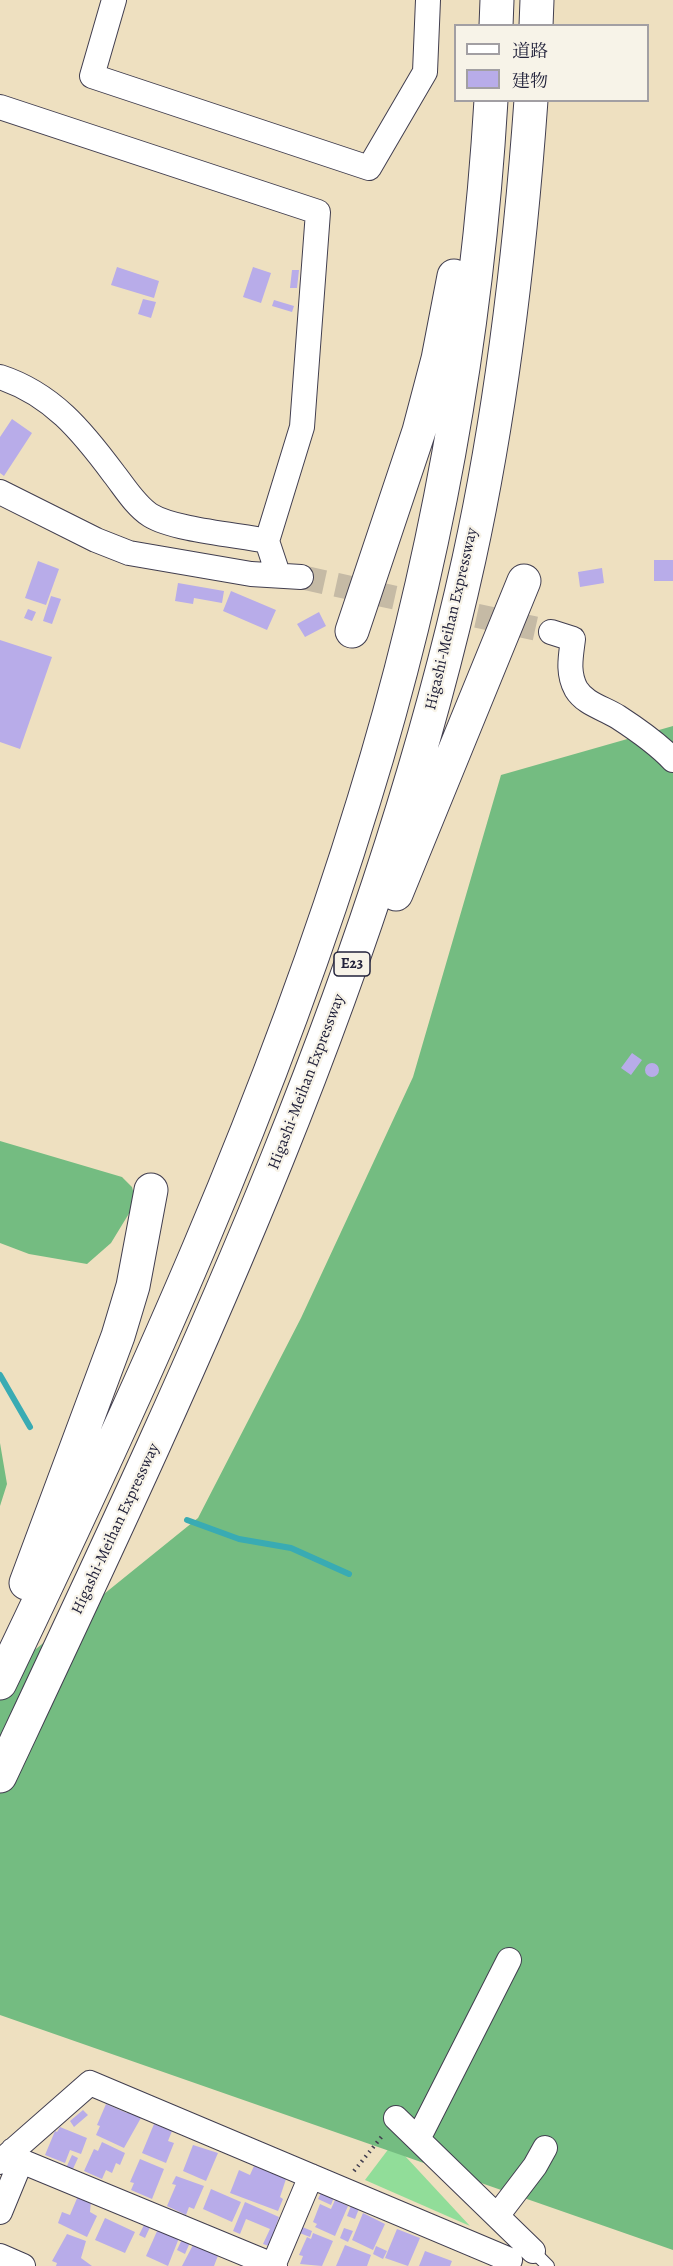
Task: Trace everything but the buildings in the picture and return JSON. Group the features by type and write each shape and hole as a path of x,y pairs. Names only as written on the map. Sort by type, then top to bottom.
{"highway":[{"path":"536,24 537,0"},
{"path":"352,631 419,431 438,359 483,102"},
{"name":"E23","path":"0,1683 84,1507 231,1172 280,1046 364,800 401,669 455,418 475,274 491,102"},
{"name":"Higashi-Meihan Expressway","path":"0,1776 125,1511 266,1190 319,1058 393,840 436,691 470,557 513,295 531,102"},
{"path":"266,1190 305,1113 524,581"},
{"path":"0,1652 118,1336 133,1286 151,1190"}],"street":[{"path":"114,0 92,76 369,168 425,72 428,0"},
{"path":"0,107 318,212 303,427 267,541 278,574"},
{"path":"0,377 38,394 70,419 135,501 154,517 179,525 267,541"},
{"path":"0,492 96,540 129,553 251,574 301,577"},
{"path":"551,632 573,639 569,669 577,690 595,706 615,715 640,731 673,760"},
{"path":"418,2139 509,1960"},
{"path":"0,2212 11,2158 90,2083 474,2244 510,2260 507,2266"},
{"path":"396,2118 540,2258"},
{"path":"474,2244 498,2217 535,2166 545,2148"},
{"path":"11,2158 273,2266 311,2176"},
{"path":"0,2256 23,2266"}],"path":[{"path":"339,2188 396,2118"}],"green space":[{"path":"673,726 673,2250 0,2015 0,1678 198,1518 301,1318 413,1077 501,775"},
{"path":"0,1141 122,1177 132,1187 136,1202 111,1243 87,1264 29,1254 0,1243"},
{"path":"0,1443 7,1484 0,1506"},
{"path":"393,2143 470,2226 365,2180"}],"waterway":[{"path":"0,1375 30,1427"},
{"path":"187,1520 239,1539 291,1548 349,1574"}],"tunnel":[{"path":"301,577 551,632"}]}
